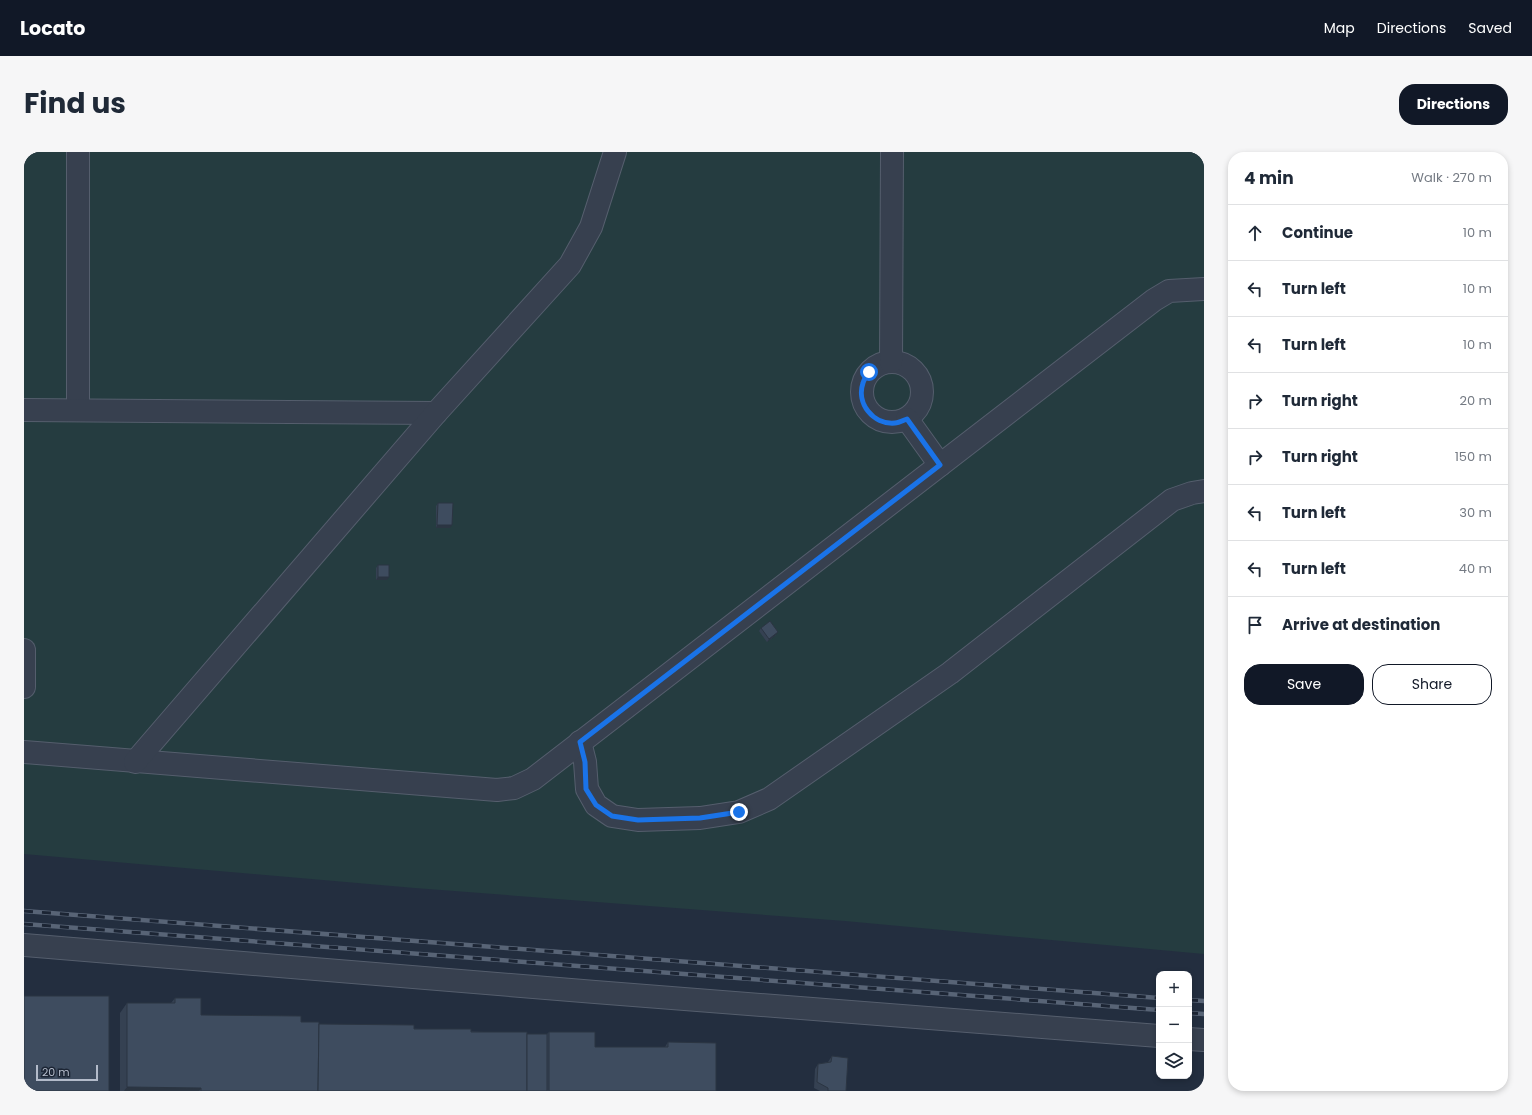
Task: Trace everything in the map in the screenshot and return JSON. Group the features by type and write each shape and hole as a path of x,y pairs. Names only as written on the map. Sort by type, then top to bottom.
{"lane":[{"path":"78,152 78,410"},
{"path":"135,762 436,413 570,265 591,227 615,152"},
{"path":"891,362 892,152"},
{"path":"24,752 497,790 514,788 533,779 1154,300 1169,291 1204,289"},
{"path":"891,362 903,364 912,370 919,379 922,390 921,402 916,411 907,419 895,423 883,422 872,416 864,407 861,395 863,382 869,372 879,364 891,362"},
{"path":"24,410 436,413"},
{"path":"907,419 940,465"},
{"path":"580,742 585,762 586,789 596,805 612,816 638,820 700,818 739,812 769,798 950,673 1172,500 1192,493 1204,492"},
{"path":"24,650 24,687"},
{"path":"24,945 587,992 1156,1036"},
{"path":"1192,1039 1204,1040"}],"green space":[{"path":"24,152 1204,152 1204,954 845,921 415,888 24,854"}],"building":[{"path":"438,503 453,503 452,525 437,525"},
{"path":"378,565 389,565 389,577 378,577"},
{"path":"770,621 778,632 769,639 761,628"},
{"path":"24,996 109,996 109,1091 24,1091"},
{"path":"175,998 201,998 201,1015 301,1016 301,1022 319,1022 318,1091 201,1091 201,1088 127,1087 127,1003 175,1003"},
{"path":"319,1024 414,1025 414,1029 471,1029 471,1032 527,1032 527,1091 318,1091"},
{"path":"549,1032 595,1032 595,1047 668,1047 668,1042 716,1043 716,1091 549,1091"},
{"path":"527,1034 547,1034 547,1091 527,1091"},
{"path":"832,1056 848,1058 846,1091 828,1091 828,1088 817,1082 818,1064 831,1062"}],"railway":[{"path":"24,911 1156,998"},
{"path":"24,924 1156,1010"},
{"path":"1192,1000 1204,1001"},
{"path":"1192,1013 1204,1014"}],"route":[{"path":"739,812 700,818 638,820 612,816 596,805 586,789 585,762 580,742 940,465 907,419 895,423 883,422 872,416 864,407 861,395 863,382 869,372"}]}
